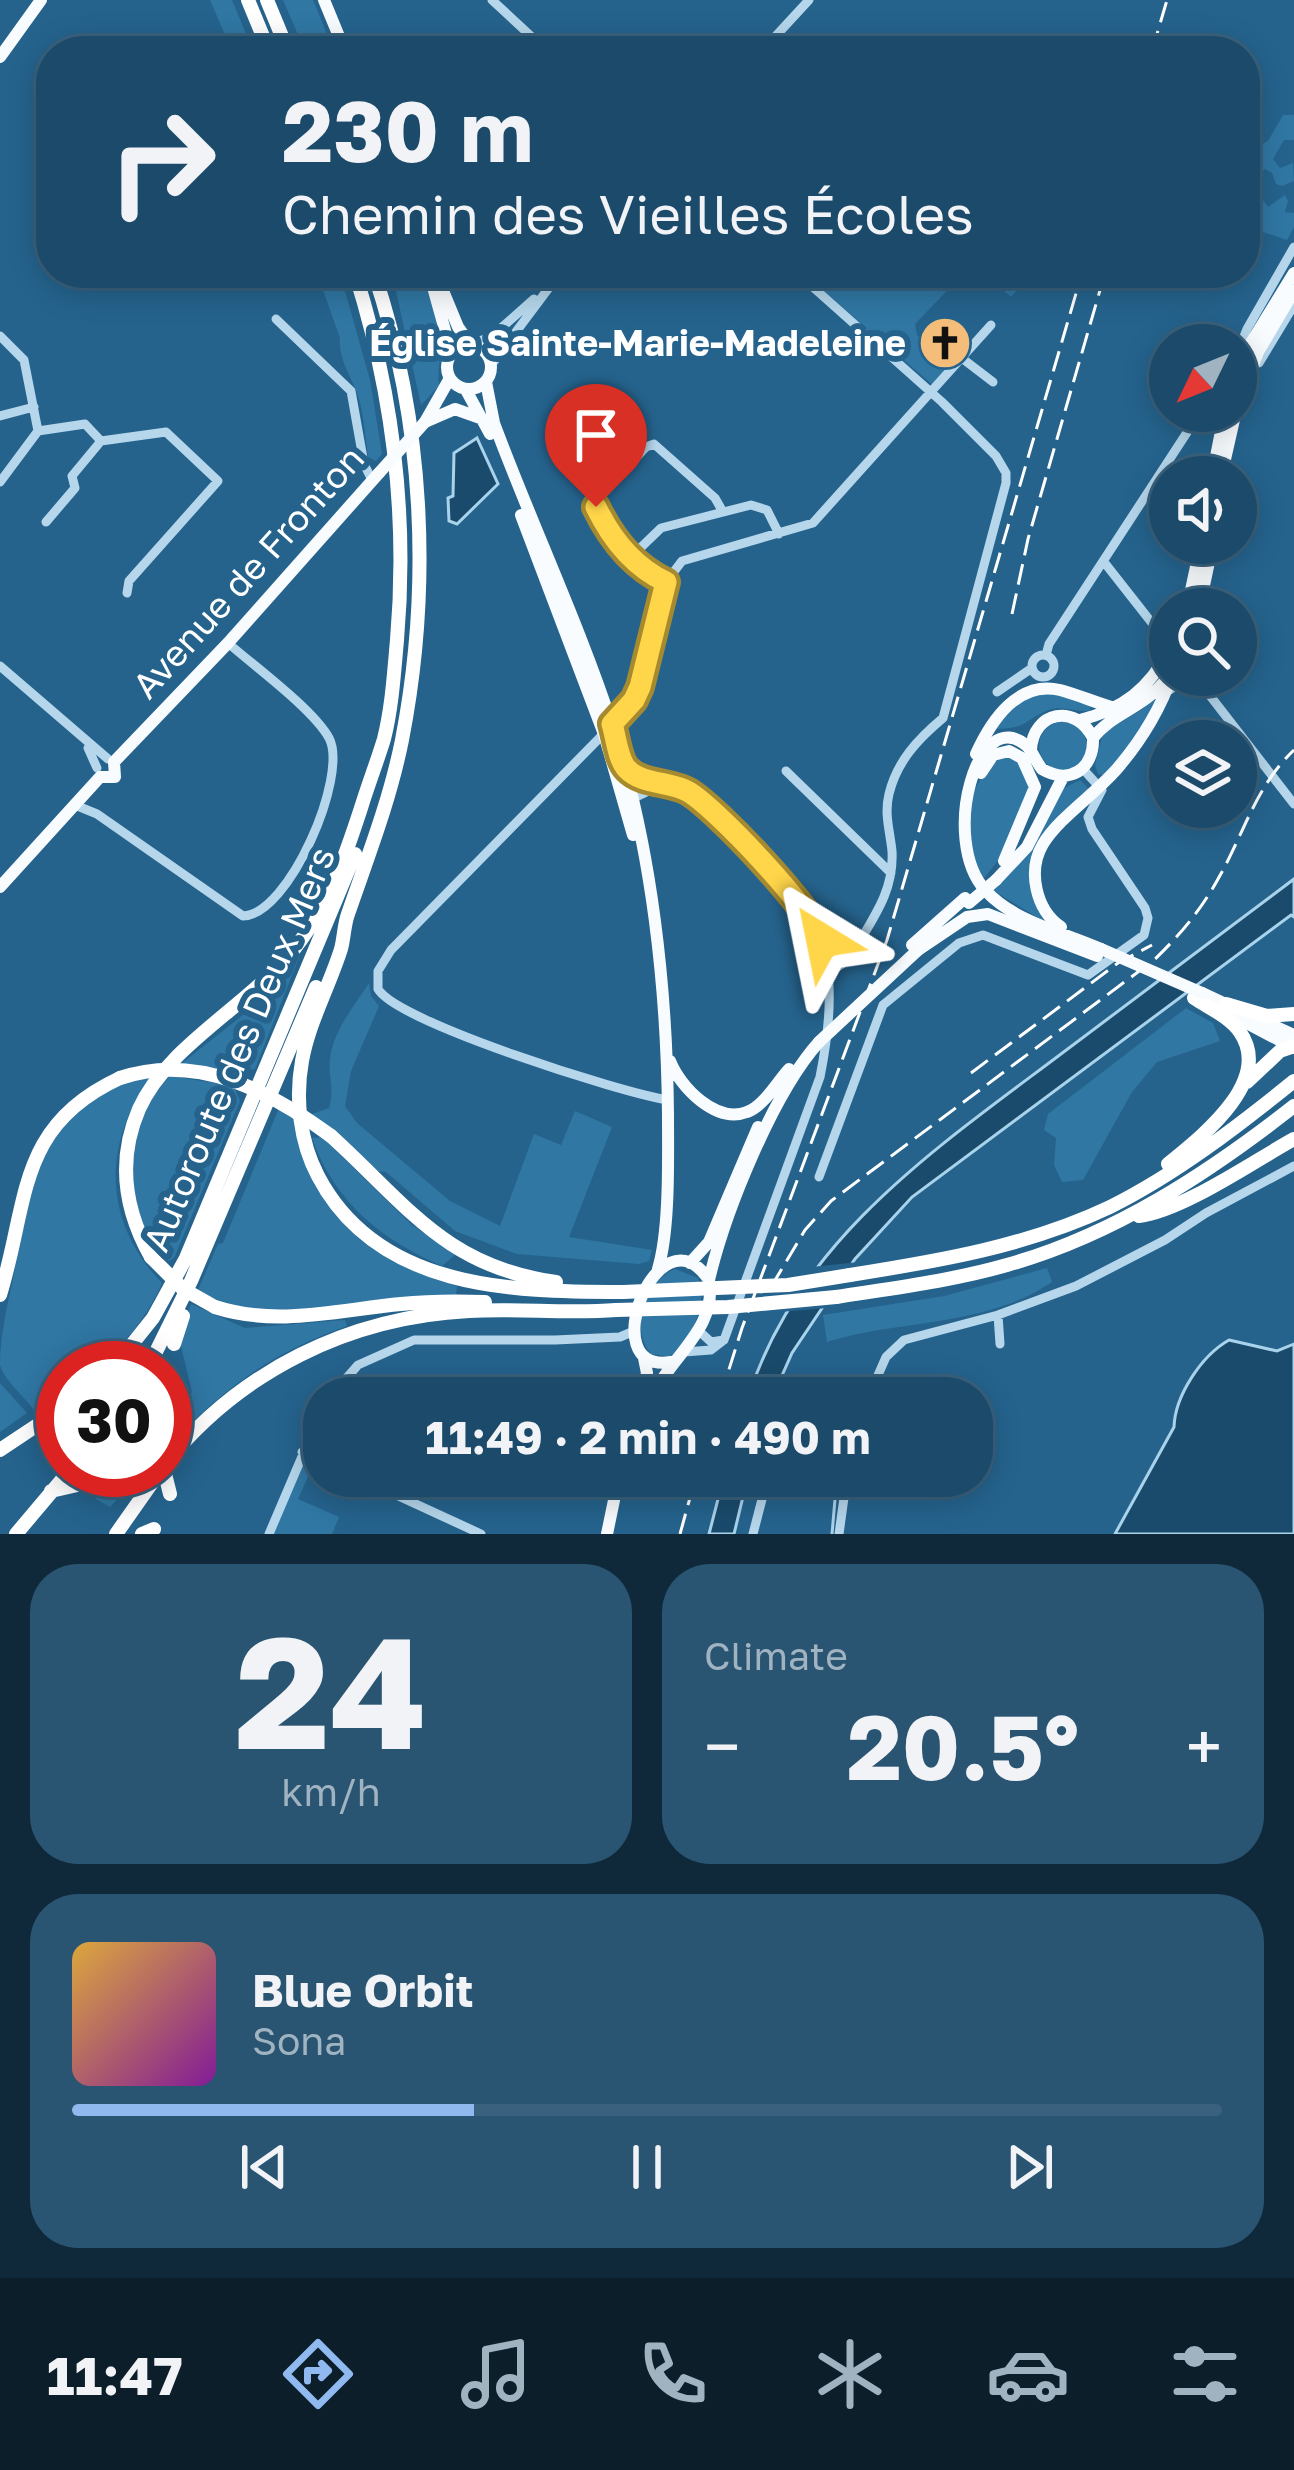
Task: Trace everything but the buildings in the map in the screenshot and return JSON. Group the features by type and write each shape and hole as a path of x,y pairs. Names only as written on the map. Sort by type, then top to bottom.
{"highway":[{"path":"248,0 263,36"},
{"path":"267,0 282,36"},
{"path":"359,288 384,378 401,512 402,587 385,736 341,864 308,931 264,984 169,1065 142,1103 128,1142 125,1173 134,1222 151,1256 183,1289 215,1307 264,1317 433,1301 616,1310"},
{"path":"378,288 409,417 419,523 418,621 394,777 305,1045 300,1074 303,1133 314,1168 331,1198 376,1244 430,1272 493,1285 621,1292 788,1285 981,1252 1089,1216 1165,1175 1294,1081"},
{"name":"Autoroute des Deux Mers","path":"135,1341 154,1318 186,1258 350,868 385,736"},
{"name":"Autoroute des Deux Mers","path":"160,1341 347,917"},
{"path":"1198,996 1240,1032 1249,1064 1243,1086"},
{"path":"1226,1004 1268,1016 1294,1014"},
{"path":"1089,1216 1180,1154 1243,1086 1293,1044"},
{"path":"0,1295 23,1187 40,1145 79,1100 120,1078 175,1070 223,1077 277,1100 331,1136 410,1215 458,1250 520,1275 621,1292"},
{"path":"192,1439 237,1393 280,1364 341,1336 394,1321 463,1311 728,1307 836,1297 1005,1266 1071,1244 1128,1217 1230,1154 1294,1106"},
{"path":"1128,1217 1153,1214 1294,1139"},
{"path":"176,1341 216,1221"},
{"path":"0,1450 36,1426"},
{"path":"16,1534 46,1497"},
{"path":"116,1534 142,1497"}],"main road":[{"path":"0,57 41,0"},
{"path":"324,0 339,36"},
{"path":"1257,333 1294,273"},
{"path":"436,288 448,341 448,371 484,420 624,766 647,889 668,1100 665,1221 658,1269 645,1292 634,1331 646,1377"},
{"path":"439,288 458,327 492,364 486,382 490,408 628,794"},
{"path":"1257,355 1294,291"},
{"path":"448,371 455,350 472,344"},
{"name":"Avenue de Fronton","path":"424,422 448,371"},
{"path":"465,389 486,382"},
{"name":"Avenue de Fronton","path":"0,886 105,766 228,643 424,422 465,389"},
{"path":"424,422 454,409 484,420"},
{"path":"1080,720 1115,708 1149,681"},
{"path":"1095,950 1005,913 982,894 965,871 956,817 983,738 1000,713 1031,691 1054,689 1115,708"},
{"path":"666,1050 674,1071 692,1093 720,1111 743,1114 760,1103 818,1039 1027,847 1064,777 1083,769 1092,755 1093,738 1102,726 1149,696"},
{"path":"1095,950 1046,913 1036,888 1036,872 1045,841 1132,749 1163,696"},
{"path":"1031,750 1035,730 1050,717 1080,720 1093,738"},
{"path":"983,738 997,732 1035,730"},
{"path":"1004,861 1024,837 1044,788 1042,769 1031,750 1009,740 989,746 974,771 965,803 965,853 984,889 1011,910 1293,1044"},
{"path":"965,803 993,754 1009,751 1022,758 1034,793 994,878"},
{"path":"1042,769 1064,777"},
{"path":"915,947 967,917 988,914 1095,950"},
{"path":"1198,996 1226,1004 1293,1044"},
{"path":"663,1377 709,1309 709,1280 770,1116 818,1039"},
{"path":"658,1269 686,1262 710,1242 788,1069"},
{"path":"668,1100 674,1094 692,1093"},
{"path":"665,1221 672,1249 709,1280"},
{"path":"641,1353 656,1364 671,1362"},
{"path":"609,1527 617,1497"}],"street":[{"path":"491,0 531,36"},
{"path":"776,36 808,0"},
{"path":"1250,324 1294,247"},
{"path":"472,344 510,322 546,288"},
{"path":"492,364 546,288"},
{"path":"813,288 932,393 996,456 1006,473 943,718 913,744 889,793 891,873 885,899 844,963 828,970"},
{"path":"1257,368 1294,305"},
{"path":"276,319 351,392 364,464 376,476"},
{"path":"668,1100 620,1089 392,1005 378,989 378,971 391,950 634,700 666,582 689,557 813,523 991,325"},
{"path":"0,336 24,360 38,431"},
{"path":"964,359 993,382"},
{"path":"0,416 34,406"},
{"path":"0,482 38,431 86,424 101,441"},
{"path":"46,522 75,488 72,476 101,441 166,432 218,481 129,580 127,593"},
{"path":"1046,655 1188,432"},
{"path":"666,582 609,535 596,502 654,444 715,498 723,512"},
{"path":"632,557 662,528 760,506 772,515 779,534"},
{"path":"1104,562 1149,621"},
{"path":"75,805 97,814 243,916 261,910 284,887 314,830 333,762 332,744 320,726 228,643"},
{"path":"997,692 1032,668 1037,656 1046,655"},
{"path":"1032,668 1041,676 1049,675 1054,664 1046,655"},
{"path":"0,666 82,739 105,766"},
{"path":"1210,696 1294,804"},
{"path":"624,766 691,793 705,804 802,906 818,930 828,970 827,1041 820,1077 724,1340 711,1350 684,1352"},
{"path":"819,1178 883,1005 959,943 983,935 1088,975 1144,935 1145,908 1092,829 1088,817 1102,794 1083,769"},
{"path":"786,772 891,873"},
{"path":"628,794 652,781"},
{"path":"628,794 665,783"},
{"path":"826,955 859,942"},
{"path":"877,1377 886,1358 904,1340 998,1315 1076,1286 1294,1166"},
{"path":"998,1315 1000,1344"},
{"path":"698,1330 711,1342 724,1340"},
{"path":"348,1377 358,1365 414,1340 604,1337 634,1331"},
{"path":"604,1337 641,1353"},
{"path":"269,1534 302,1452"},
{"path":"402,1497 482,1534"},
{"path":"753,1534 763,1497"},
{"path":"839,1534 844,1497"}],"shaded area":[{"path":"210,0 232,0 247,36 226,36"},
{"path":"283,0 313,0 328,36 299,36"},
{"path":"1283,115 1294,115 1294,140 1284,140 1273,159 1280,168 1293,163 1294,181 1282,186 1272,173 1265,169 1260,173 1260,145 1268,141"},
{"path":"1285,195 1285,212 1294,213 1287,240 1260,231 1260,196 1268,207"},
{"path":"322,288 344,288 370,380 382,454 376,461 368,457 360,403 343,360"},
{"path":"395,288 426,288 439,326 439,386 421,405"},
{"path":"820,288 950,288 915,324 917,335 945,357 948,369 934,386"},
{"path":"477,438 498,484 457,524 449,521 448,498 453,496 454,453"},
{"path":"1045,692 1092,704 1089,711 1053,709 1019,726 992,729 1016,703"},
{"path":"1158,696 1144,726 1105,776 1098,774 1095,765 1103,733"},
{"path":"1063,722 1080,729 1087,746 1080,763 1063,770 1046,763 1039,746 1046,729"},
{"path":"1005,755 1023,765 1031,791 1002,856 984,878 970,843 969,811 982,777"},
{"path":"1080,780 1092,792 1051,830 1033,880 1057,929 992,890 1058,791"},
{"path":"1294,879 1294,917 912,1197 855,1259 792,1353 781,1377 756,1377 770,1342 800,1291 836,1245 876,1202 966,1125"},
{"path":"300,955 255,1069 244,1070 241,1077 181,1064 248,1011"},
{"path":"369,983 379,1006 351,1071 345,1106 357,1123 450,1201 500,1226 534,1134 561,1145 575,1111 612,1127 569,1237 652,1250 649,1261 517,1254 455,1231 312,1114 329,1108 335,1039"},
{"path":"1186,1008 1213,1023 1220,1041 1157,1062 1132,1092 1083,1180 1062,1182 1054,1165 1056,1138 1044,1130 1048,1114"},
{"path":"170,1076 228,1085 240,1101 169,1261 156,1251 144,1230 133,1166 146,1110"},
{"path":"150,1078 123,1131 116,1184 129,1235 162,1283 124,1341 36,1341 33,1409 0,1365 27,1209 48,1149 64,1124 86,1103 114,1087"},
{"path":"279,1108 295,1120 317,1183 349,1229 394,1262 457,1286 456,1296 288,1311 224,1302 198,1290 218,1244 223,1243"},
{"path":"322,1137 412,1225 456,1254 442,1266 380,1231 333,1181 312,1138"},
{"path":"1047,1268 1052,1282 999,1308 827,1342 823,1315 944,1296"},
{"path":"675,1269 698,1278 700,1308 677,1353 670,1357 651,1354 641,1331 644,1306 656,1284"},
{"path":"191,1304 245,1328 345,1320 347,1326 270,1362 192,1423 192,1341 180,1341"},
{"path":"1229,1340 1277,1351 1294,1344 1294,1534 1115,1534 1174,1427 1191,1378"},
{"path":"0,1383 27,1413 0,1432"},
{"path":"303,1461 298,1499 339,1517 332,1534 273,1534"},
{"path":"96,1497 119,1497 110,1507"},
{"path":"719,1497 743,1497 734,1534 709,1534"}],"pier":[{"path":"859,1262 828,1308 779,1312 811,1267"}],"waterway":[{"path":"832,1534 835,1497"}],"railway":[{"path":"1156,36 1167,0"},
{"path":"727,1377 887,940 1078,288"},
{"path":"1012,614 1028,539 1101,288"},
{"path":"771,1287 805,1230 831,1201 1164,951 1204,901 1260,795 1294,750"},
{"path":"971,1073 1118,963 1152,945"},
{"path":"680,1534 690,1497"}],"place":[{"name":"Église Sainte-Marie-Madeleine","path":"945,343"}],"route":[{"path":"596,507 609,535 666,582 640,687 628,709 612,724 624,766 652,781 677,786 705,804 802,906 822,940"}]}
